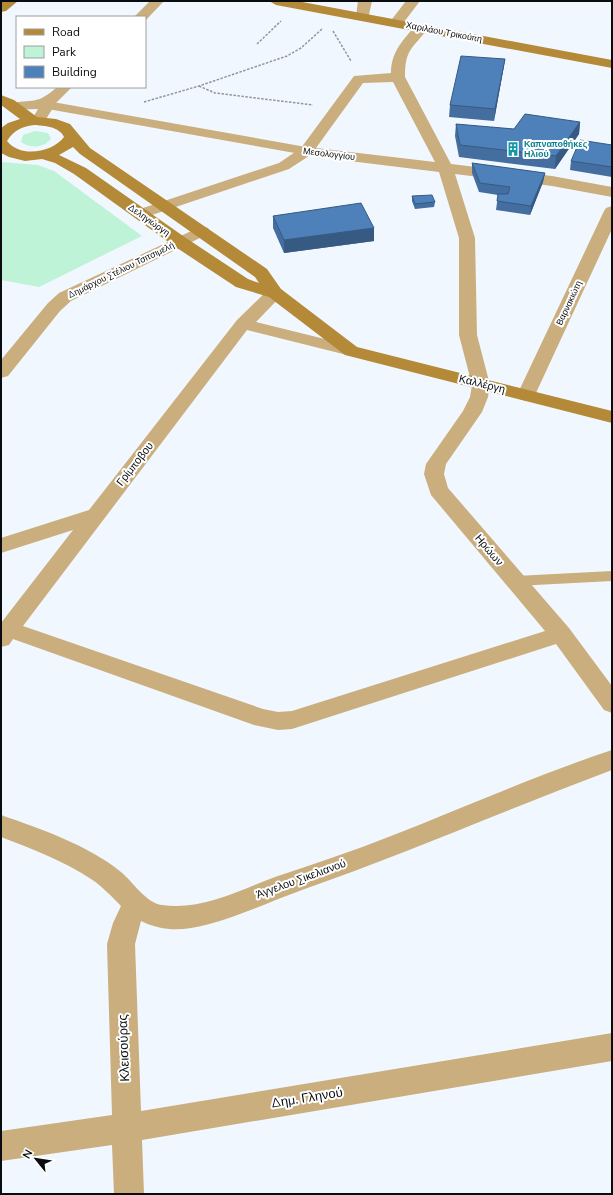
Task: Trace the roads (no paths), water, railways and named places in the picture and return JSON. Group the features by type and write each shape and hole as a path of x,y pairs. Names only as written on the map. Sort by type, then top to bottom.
{"main road":[{"path":"1,8 11,1"},
{"name":"Χαριλάου Τρικούπη","path":"276,1 396,22 612,64"},
{"path":"1,99 36,121"},
{"path":"36,121 14,126 2,132 8,151 26,156 44,155 65,147 72,137"},
{"name":"Δεληγιώργη","path":"36,121 63,125 85,151 261,273 275,294"},
{"name":"Δεληγιώργη","path":"44,155 60,160 80,171 180,242 242,282 275,294 351,351"},
{"name":"Καλλέργη","path":"351,351 612,417"}],"street":[{"path":"142,16 157,1"},
{"path":"363,16 365,1"},
{"path":"396,22 413,1"},
{"path":"421,28 400,53 397,61 398,77 445,167 467,238 468,335 482,385"},
{"path":"140,214 284,166 306,151 356,82 362,78 398,77"},
{"path":"36,121 48,103 64,88"},
{"path":"14,106 39,105 48,103"},
{"name":"Μεσολογγίου","path":"48,103 116,118 306,151 558,182 612,192"},
{"name":"Βαρνακιώτη","path":"526,395 612,211"},
{"name":"Δημάρχου Στέλιου Τσιτσιμελή","path":"1,372 54,307 65,297 202,231"},
{"name":"Γρίμποβου","path":"5,634 243,324 275,294"},
{"path":"243,324 351,351"},
{"name":"Ηρώων","path":"482,385 479,397 472,412 436,464 435,479 438,490 561,634 612,704"},
{"path":"1,546 96,515"},
{"path":"5,634 262,718 278,721 292,720 561,634"},
{"name":"Άγγελου Σικελιανού","path":"1,826 69,855 99,871 113,881 136,905 153,915 183,918 195,916 386,849 500,802 612,760"},
{"name":"Κλεισούρας","path":"129,1194 121,944 126,923 136,905"},
{"name":"Δημ. Γληνού","path":"1,1146 127,1128 612,1047"}],"lane":[{"path":"516,581 612,576"}],"place":[{"name":"Καπναποθήκες Ηλιού","path":"513,149"}]}
